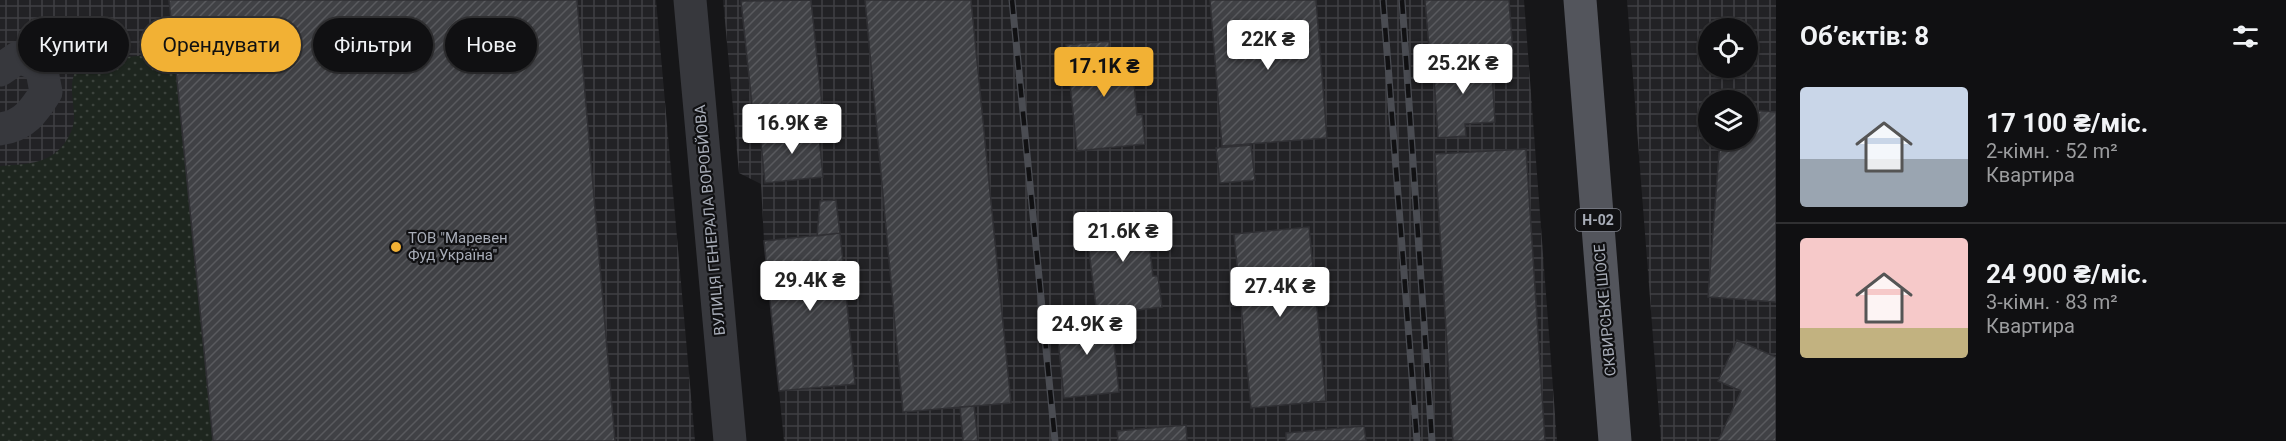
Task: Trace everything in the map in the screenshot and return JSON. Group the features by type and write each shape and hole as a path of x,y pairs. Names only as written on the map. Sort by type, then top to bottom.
{"main road":[{"name":"СКВИРСЬКЕ ШОСЕ","path":"1580,0 1615,441"}],"street":[{"name":"ВУЛИЦЯ ГЕНЕРАЛА ВОРОБЙОВА","path":"690,0 730,441"},
{"path":"0,70 19,57 41,66 46,92 31,116 0,129"}],"shaded area":[{"path":"0,0 656,0 695,441 0,441"},
{"path":"723,0 1524,0 1557,441 784,441 764,241 761,184 739,173"},
{"path":"1627,0 1776,0 1776,441 1661,441"},
{"path":"141,56 141,72 176,72 213,441 0,441 0,166 43,160 58,151 73,125 72,84 75,72 129,72 129,57"}],"building":[{"name":"ТОВ \"Маревен Фуд Україна\"","path":"169,0 577,0 615,441 213,441 176,72 301,72 301,18 171,18"},
{"path":"811,0 824,125 755,133 741,1"},
{"path":"865,0 971,0 1011,403 903,412"},
{"path":"1210,0 1316,0 1327,138 1222,146"},
{"path":"1425,0 1509,0 1513,54 1430,60"},
{"path":"1109,41 1110,59 1137,56 1139,84 1134,84 1137,115 1142,114 1145,144 1077,151 1066,45"},
{"path":"1491,57 1495,122 1465,124 1466,136 1438,138 1433,61"},
{"path":"1758,111 1776,112 1776,302 1708,297 1719,150 1758,150"},
{"path":"818,127 823,177 765,183 760,133"},
{"path":"1251,145 1255,180 1220,183 1216,148"},
{"path":"1526,149 1545,441 1453,441 1435,154"},
{"path":"836,200 840,233 817,236 820,201"},
{"path":"1150,211 1154,243 1149,243 1153,276 1158,276 1162,307 1097,315 1085,220"},
{"path":"1309,227 1326,401 1251,408 1234,234"},
{"path":"840,233 855,384 779,391 764,241"},
{"path":"1111,314 1119,392 1064,398 1056,320"},
{"path":"1737,340 1776,357 1776,441 1718,441 1741,391 1718,381"},
{"path":"974,406 978,441 963,441 960,407"},
{"path":"1186,425 1187,441 1118,441 1117,431"},
{"path":"1364,426 1366,441 1286,441 1286,433"}],"railway":[{"path":"1012,0 1055,441"},
{"path":"1383,0 1417,441"},
{"path":"1402,0 1432,441"}],"place":[{"name":"ТОВ \"Маревен Фуд Україна\"","path":"396,247"}]}
